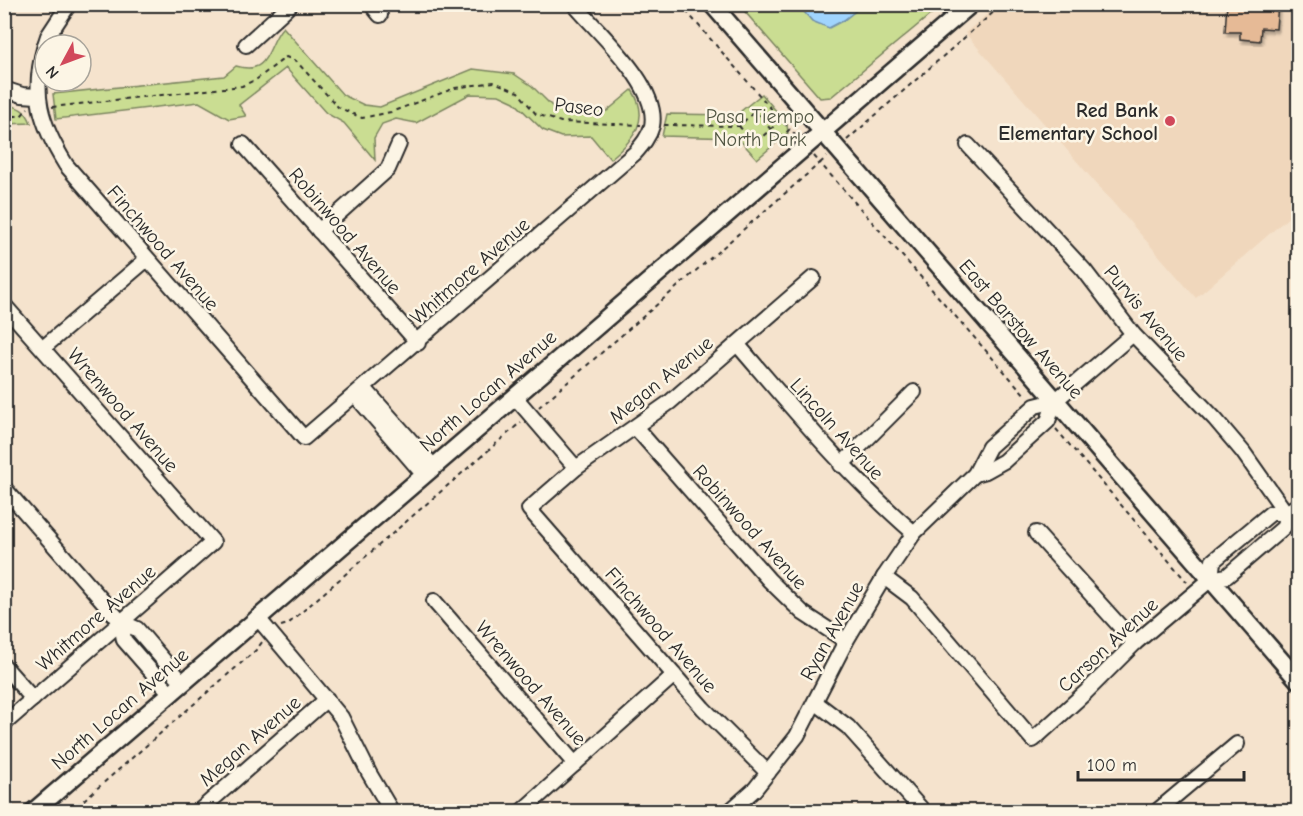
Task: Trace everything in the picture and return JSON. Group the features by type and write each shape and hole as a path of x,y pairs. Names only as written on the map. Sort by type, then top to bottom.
{"street":[{"path":"50,33 69,4"},
{"path":"246,45 291,4"},
{"path":"574,4 639,79 651,101 652,125"},
{"name":"East Barstow Avenue","path":"712,4 1299,680"},
{"name":"North Locan Avenue","path":"33,812 971,4"},
{"path":"4,89 38,102 39,93"},
{"name":"Finchwood Avenue","path":"38,102 52,143 66,165 146,260 304,438"},
{"name":"Whitmore Avenue","path":"304,438 418,343 635,153 647,139 652,125"},
{"name":"Robinwood Avenue","path":"243,144 418,343"},
{"path":"319,231 388,169 399,144"},
{"name":"Purvis Avenue","path":"968,145 1084,270 1133,334 1215,419 1243,452 1286,513"},
{"path":"43,348 146,260"},
{"name":"Megan Avenue","path":"529,509 576,468 636,428 737,345 813,278"},
{"name":"Wrenwood Avenue","path":"4,305 213,542"},
{"path":"1055,401 1133,334"},
{"name":"Lincoln Avenue","path":"737,345 841,465 873,498 914,533"},
{"path":"360,391 428,470"},
{"path":"841,465 914,392"},
{"path":"515,396 576,468"},
{"name":"Ryan Avenue","path":"729,812 768,773 797,736 846,641 884,577 914,533 975,474 989,447 1035,406 1055,401"},
{"name":"Ryan Avenue","path":"975,474 1004,461 1048,421 1055,401"},
{"name":"Robinwood Avenue","path":"636,428 769,580 803,613 846,641"},
{"path":"4,488 121,622 137,629 177,688"},
{"name":"Carson Avenue","path":"1210,579 1213,561 1270,513 1286,513 1299,505"},
{"name":"Finchwood Avenue","path":"529,509 724,731 768,773"},
{"name":"Carson Avenue","path":"884,577 912,598 1033,740 1086,693 1135,644 1210,579 1227,576 1284,527 1286,513"},
{"path":"1036,532 1135,644"},
{"name":"Whitmore Avenue","path":"4,724 213,542"},
{"name":"Wrenwood Avenue","path":"434,601 575,764"},
{"path":"257,617 327,699 349,729 369,773 392,812"},
{"path":"4,666 33,699"},
{"path":"521,812 674,675"},
{"name":"Megan Avenue","path":"198,812 327,699"},
{"path":"815,702 848,728 924,812"},
{"path":"1166,809 1237,744"}],"path":[{"path":"680,4 1035,406"},
{"path":"539,407 1003,4"},
{"name":"Paseo","path":"4,116 21,116 38,102 242,86 257,79 286,57 296,61 338,107 362,118 391,112 455,88 494,82 518,92 536,114 561,122 739,126 755,111 771,129"},
{"path":"739,126 754,144 781,120"},
{"path":"771,129 779,139 790,129"},
{"path":"1048,421 1187,582"},
{"path":"280,626 288,624 518,425"},
{"path":"70,812 256,650 261,643"}],"shaded area":[{"name":"Red Bank Elementary School","path":"998,5 1298,5 1298,209 1196,298 965,33"}],"green space":[{"path":"739,5 942,5 831,97 820,98"},
{"path":"283,27 343,95 364,105 380,107 473,69 514,74 532,86 555,109 607,111 632,90 640,110 640,120 633,136 610,159 591,136 561,137 543,130 514,102 499,95 470,94 416,123 396,119 382,124 374,138 375,160 344,123 326,113 286,68 239,105 246,116 229,119 199,102 56,119 53,94 93,93 93,90 224,76 236,66 256,67 262,63"},
{"name":"Pasa Tiempo North Park","path":"762,94 787,124 788,133 757,159 738,138 662,136 667,114 736,115"},
{"path":"4,103 24,112 31,123 5,124"}],"water":[{"path":"798,5 863,5 829,28 812,21"}],"building":[{"path":"1227,4 1278,4 1276,29 1261,28 1260,41 1240,39 1240,32 1225,32"}],"place":[{"name":"Red Bank Elementary School","path":"1170,121"}]}
